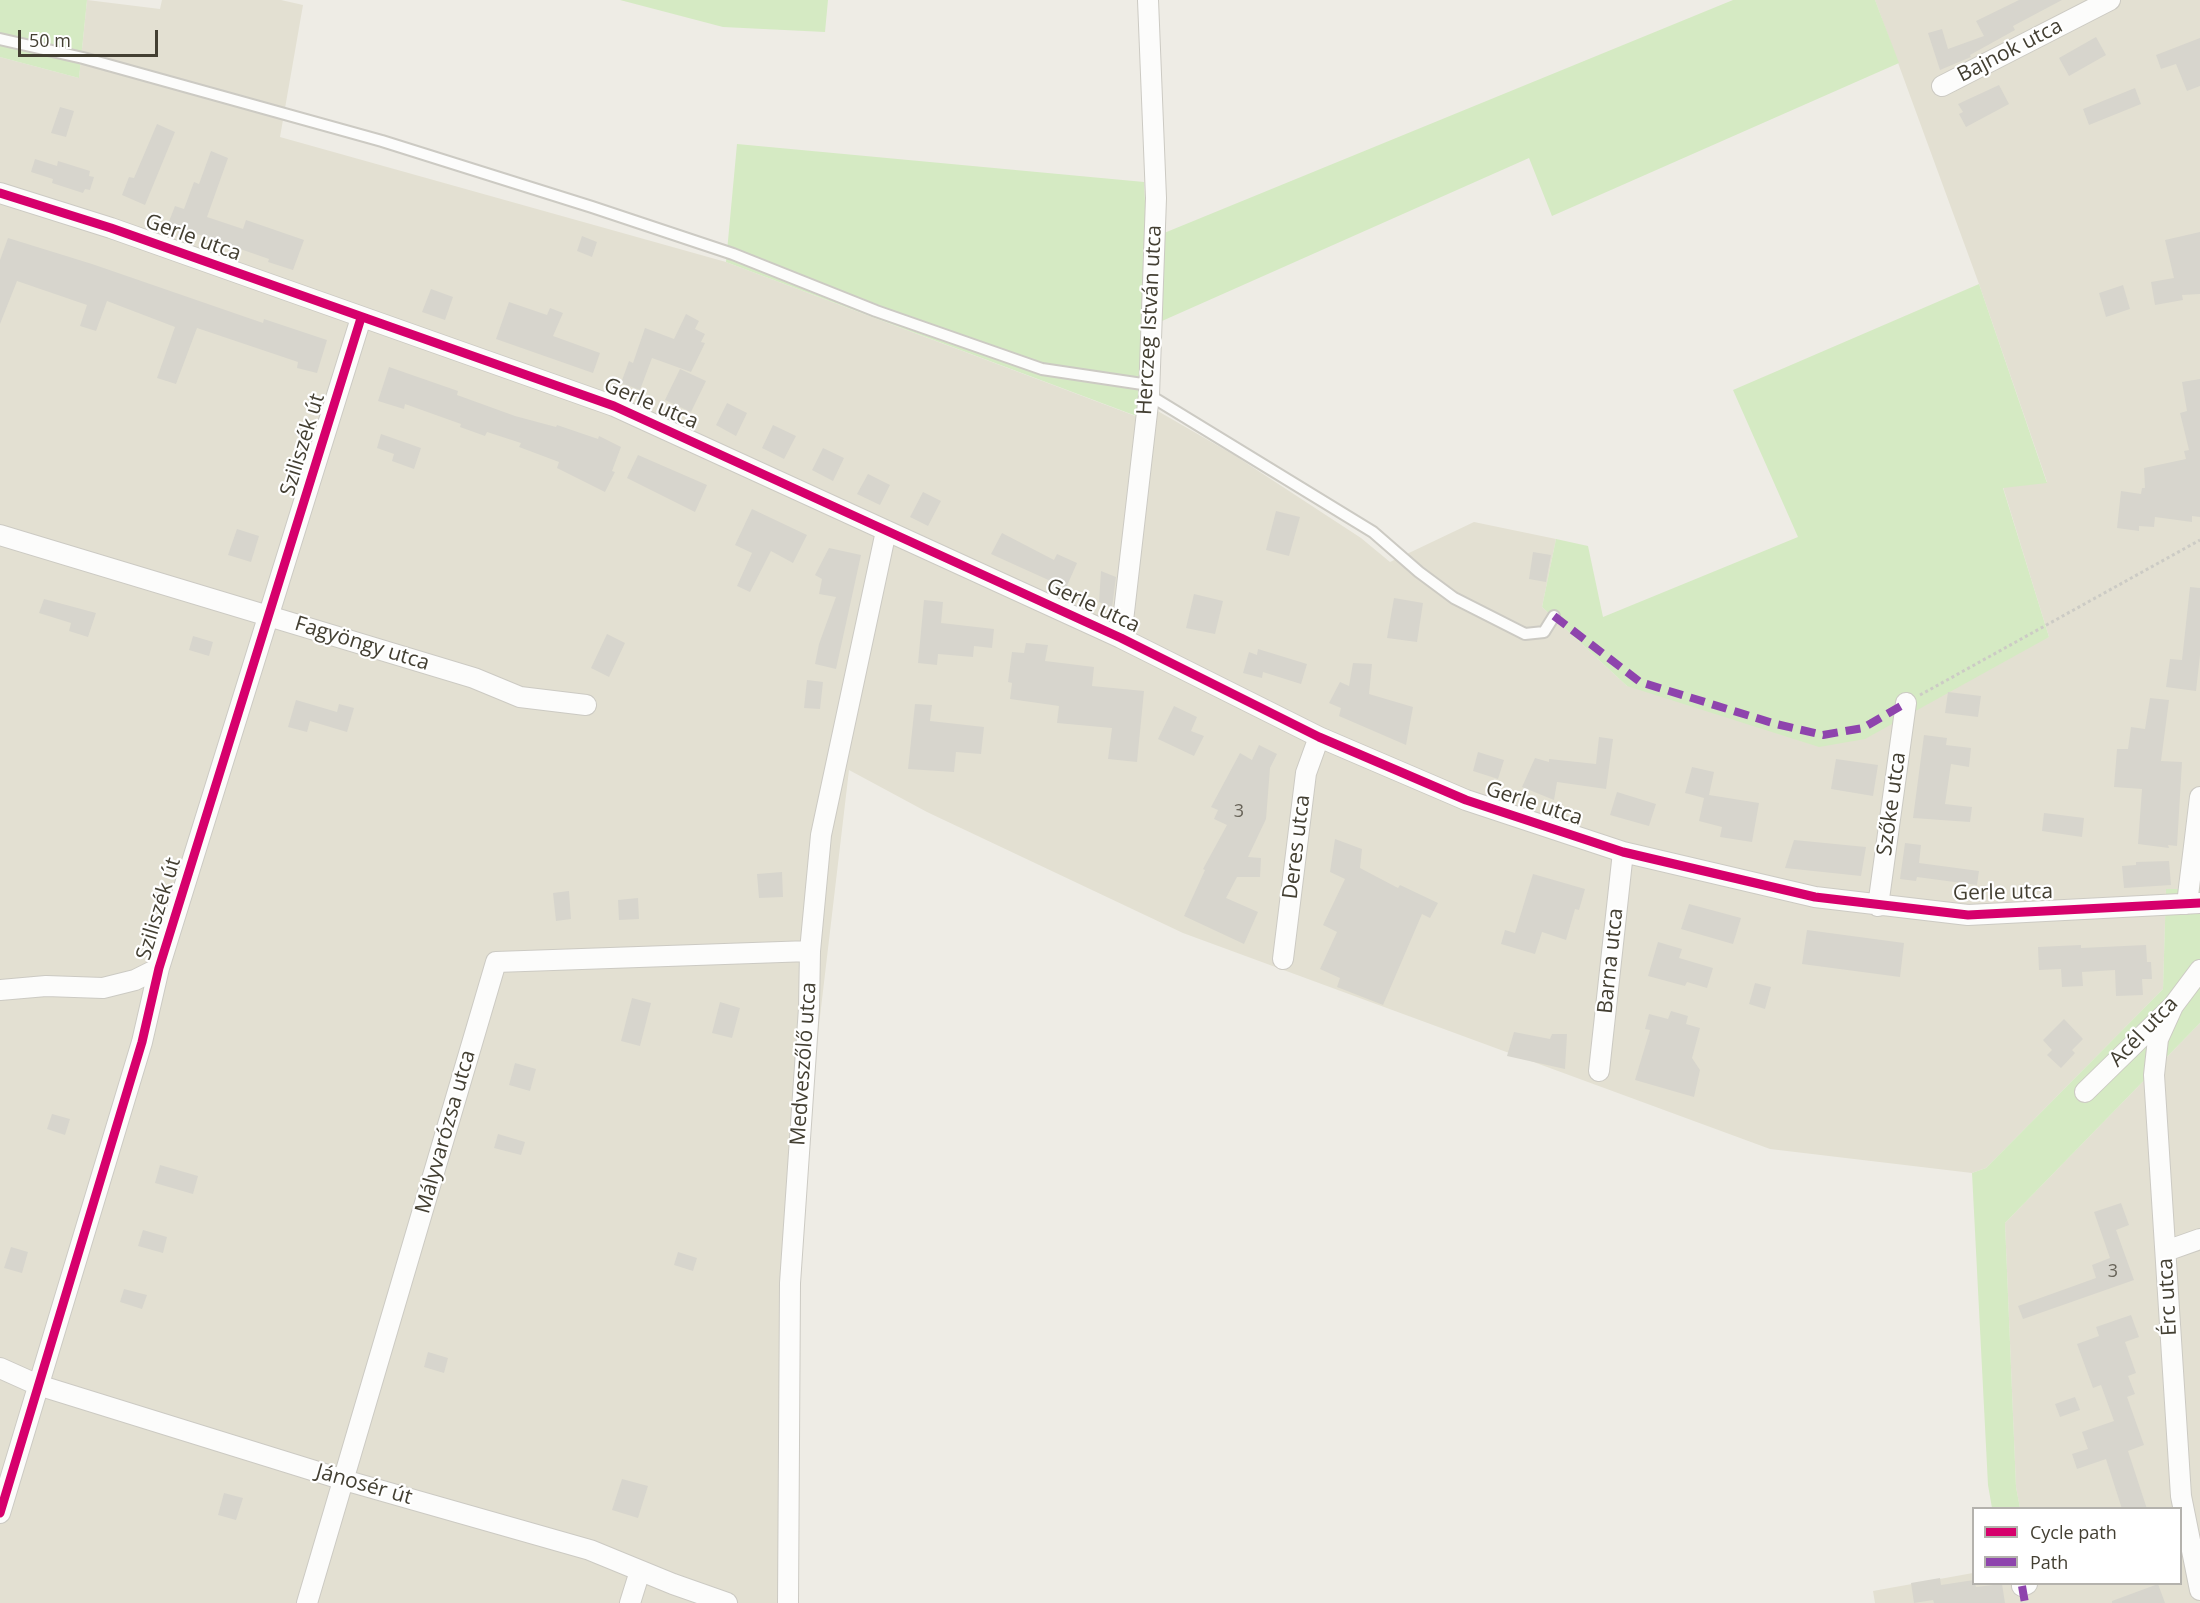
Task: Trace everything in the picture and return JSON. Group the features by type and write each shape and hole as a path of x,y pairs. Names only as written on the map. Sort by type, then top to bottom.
{"street":[{"name":"Herczeg István utca","path":"1121,638 1149,390 1156,198 1148,0"},
{"name":"Bajnok utca","path":"1942,86 2110,0"},
{"name":"Gerle utca","path":"0,193 111,228 614,406 1121,638 1318,737 1466,800 1623,852 1815,897 1968,915 2194,904"},
{"name":"Sziliszék út","path":"0,1513 142,1042 159,968 361,318"},
{"name":"Medveszőlő utca","path":"787,1596 790,1550 790,1283 809,1008 810,951 821,835 886,531"},
{"name":"Fagyöngy utca","path":"0,535 474,678 520,697 586,705"},
{"name":"Szőke utca","path":"1878,906 1906,703"},
{"name":"Deres utca","path":"1283,959 1306,773 1318,737"},
{"path":"2194,904 2200,797"},
{"name":"Barna utca","path":"1599,1071 1623,852"},
{"name":"Mályvarózsa utca","path":"307,1603 496,962 810,951"},
{"path":"0,990 46,986 103,988 135,980 159,968"},
{"name":"Acél utca","path":"2085,1092 2173,1006 2200,970"},
{"name":"Érc utca","path":"2173,1006 2158,1039 2154,1075 2181,1496 2190,1531 2200,1590"},
{"path":"2166,1251 2200,1239"},
{"name":"Jánosér út","path":"0,1368 38,1385 344,1480 590,1550 727,1603"},
{"path":"630,1603 640,1571"},
{"path":"768,1603 787,1596"}],"lane":[{"path":"0,39 83,58 382,141 733,254 876,311 1042,369 1149,390 1373,532 1419,572 1454,598 1525,634 1544,632 1554,616"}],"path":[{"path":"1906,703 2200,540"}],"shaded area":[{"path":"87,0 160,9 162,0 281,0 303,5 280,137 726,262 1154,423 1156,410 1234,455 1361,538 1390,562 1474,522 1556,539 1542,607 1627,686 2049,637 2003,487 2047,482 1979,284 1875,0 2200,0 2200,889 2166,890 2163,989 1986,1168 1972,1173 1770,1149 1183,933 927,812 849,770 813,1076 795,1308 799,1603 0,1603 0,57 79,78"},
{"path":"2200,1023 2200,1603 1875,1603 1873,1591 1972,1573 1972,1585 2182,1585 2182,1507 2020,1507 2016,1487 2005,1223"}],"green space":[{"path":"0,0 87,0 79,78 0,57"},
{"path":"620,0 828,0 825,32 723,27"},
{"path":"1733,0 1875,0 1899,63 1552,216 1529,158 1162,321 1155,423 726,262 737,144 1144,182 1147,240"},
{"path":"1979,284 2047,483 2003,488 2049,637 1865,739 1819,747 1627,686 1542,607 1556,539 1588,546 1603,617 1798,537 1733,390"},
{"path":"2166,889 2200,889 2200,1023 2005,1223 2016,1487 2020,1507 1992,1507 1988,1485 1972,1173 1986,1168 2163,989"}],"building":[{"path":"2019,0 2062,0 2013,26 2015,30 1970,55 1971,57 1940,70 1928,33 1942,29 1948,49 1984,36 1976,21"},
{"path":"2096,37 2106,55 2069,76 2059,58"},
{"path":"2200,38 2200,86 2187,91 2176,64 2161,69 2156,55"},
{"path":"1999,85 2009,104 1966,127 1959,114 1963,112 1958,104"},
{"path":"2135,88 2141,104 2089,125 2083,109"},
{"path":"60,107 74,111 66,137 51,133"},
{"path":"157,124 175,132 145,205 122,195 129,177 134,178"},
{"path":"211,151 228,158 207,217 243,229 246,220 304,240 293,270 268,262 269,259 168,224 175,206 184,209 194,182 199,184"},
{"path":"35,159 57,166 58,161 90,171 89,176 94,177 90,190 85,189 83,193 52,183 53,179 31,172"},
{"path":"2200,232 2200,294 2182,295 2183,300 2155,305 2151,282 2174,278 2165,240"},
{"path":"582,236 597,242 592,257 577,251"},
{"path":"8,238 92,264 263,323 264,319 327,340 317,373 297,368 298,362 197,328 176,384 157,378 175,327 107,301 96,331 80,326 87,305 17,281 0,324 0,260"},
{"path":"2123,285 2130,309 2106,317 2099,293"},
{"path":"431,289 453,297 445,320 422,312"},
{"path":"509,302 547,315 550,308 563,313 553,336 600,353 593,373 496,339"},
{"path":"686,314 699,321 695,329 705,334 701,342 705,343 691,372 652,358 640,390 621,383 629,361 633,363 645,328 674,339"},
{"path":"389,367 458,391 457,395 515,416 556,427 557,425 598,439 599,436 621,447 612,471 615,472 605,492 557,468 559,462 519,447 521,443 487,432 485,436 460,427 461,424 405,404 404,409 378,401"},
{"path":"680,369 706,381 691,412 665,400"},
{"path":"2200,379 2200,517 2192,516 2192,522 2155,517 2154,527 2139,526 2139,531 2117,528 2121,491 2141,494 2142,488 2145,488 2144,468 2186,459 2184,451 2189,450 2180,413 2187,411 2182,382"},
{"path":"727,403 747,413 736,436 716,425"},
{"path":"773,425 796,436 784,459 762,448"},
{"path":"381,434 421,448 414,469 392,461 394,454 377,448"},
{"path":"823,448 844,458 833,481 812,470"},
{"path":"638,455 707,485 695,512 627,478"},
{"path":"868,474 890,485 880,505 857,494"},
{"path":"923,492 941,501 928,526 910,517"},
{"path":"752,509 807,535 793,563 771,551 750,592 737,586 752,553 735,545"},
{"path":"1276,511 1300,517 1289,556 1266,550"},
{"path":"237,529 259,536 251,562 228,555"},
{"path":"1002,533 1054,560 1057,554 1077,563 1066,588 991,554"},
{"path":"829,548 861,555 836,669 815,664 819,644 836,597 819,594 822,579 815,575"},
{"path":"1533,552 1551,555 1546,582 1529,579"},
{"path":"1101,571 1116,577 1112,608 1099,602"},
{"path":"2190,587 2200,588 2200,655 2196,691 2166,687 2170,659 2182,660"},
{"path":"1194,594 1223,601 1215,634 1186,628"},
{"path":"1394,598 1423,603 1417,642 1387,638"},
{"path":"44,599 96,613 88,637 69,631 71,623 39,613"},
{"path":"924,600 943,602 941,623 994,629 992,648 974,646 973,657 938,654 937,665 918,663"},
{"path":"607,634 625,643 609,677 591,668"},
{"path":"193,636 213,642 209,656 189,650"},
{"path":"1026,643 1048,645 1045,661 1094,667 1092,686 1144,691 1137,762 1108,759 1112,728 1057,723 1059,706 1010,699 1012,683 1008,682 1012,652 1024,653"},
{"path":"1258,649 1307,664 1301,684 1263,672 1262,678 1243,673 1249,652 1257,655"},
{"path":"1353,663 1372,664 1369,694 1413,707 1406,745 1339,716 1341,708 1329,703 1340,682 1349,686"},
{"path":"807,680 823,682 820,709 804,708"},
{"path":"1948,692 1981,696 1978,717 1945,713"},
{"path":"2150,698 2169,700 2161,761 2182,762 2177,846 2168,845 2169,848 2138,844 2142,789 2114,787 2117,749 2128,749 2131,727 2145,729"},
{"path":"296,700 337,712 339,704 354,708 347,732 310,721 307,732 288,727"},
{"path":"915,704 932,705 930,721 984,727 981,754 956,752 954,772 908,769"},
{"path":"1174,706 1197,717 1191,731 1204,736 1194,756 1158,739"},
{"path":"1924,735 1947,738 1946,745 1971,748 1969,767 1951,764 1945,804 1972,807 1970,822 1913,818"},
{"path":"1599,737 1613,739 1606,789 1557,782 1554,800 1522,787 1535,758 1549,762 1549,759 1596,764"},
{"path":"1259,745 1277,754 1270,768 1266,819 1248,857 1261,858 1260,877 1237,877 1226,898 1258,912 1244,944 1184,916 1205,870 1203,869 1227,825 1214,819 1218,810 1211,807 1240,753 1252,760"},
{"path":"1478,752 1504,760 1498,779 1473,771"},
{"path":"1836,759 1878,765 1873,796 1831,789"},
{"path":"1692,767 1714,772 1709,795 1759,803 1752,842 1720,837 1722,827 1699,821 1704,798 1685,793"},
{"path":"1617,792 1656,804 1649,826 1610,815"},
{"path":"2044,813 2084,818 2082,837 2042,831"},
{"path":"1335,839 1362,849 1360,868 1398,888 1400,885 1438,903 1430,918 1422,914 1383,1005 1337,987 1340,978 1320,969 1337,932 1323,925 1345,879 1330,872"},
{"path":"1794,840 1866,847 1861,876 1785,868"},
{"path":"1905,843 1921,845 1919,863 1979,871 1977,885 1917,877 1916,881 1900,879"},
{"path":"2169,861 2171,885 2124,888 2122,866 2136,865 2136,862"},
{"path":"782,872 783,897 759,898 757,874"},
{"path":"1533,874 1585,889 1579,910 1575,909 1566,940 1542,932 1535,954 1501,944 1505,930 1515,933"},
{"path":"569,891 571,919 556,921 553,893"},
{"path":"638,898 639,919 619,920 618,900"},
{"path":"1689,904 1741,918 1733,944 1681,929"},
{"path":"1807,930 1904,943 1900,977 1802,964"},
{"path":"1658,942 1682,949 1679,958 1713,968 1707,988 1687,982 1685,986 1648,976"},
{"path":"2081,945 2081,948 2146,945 2147,962 2151,962 2152,979 2142,979 2143,995 2116,996 2115,970 2082,972 2083,986 2062,987 2061,969 2039,970 2038,947"},
{"path":"1755,983 1771,987 1765,1009 1749,1004"},
{"path":"632,998 651,1003 640,1046 621,1041"},
{"path":"720,1002 740,1008 732,1038 712,1033"},
{"path":"1671,1011 1688,1016 1686,1024 1700,1028 1692,1058 1700,1070 1694,1097 1635,1080 1650,1030 1645,1029 1649,1014 1668,1019"},
{"path":"2064,1019 2083,1039 2072,1050 2075,1053 2061,1068 2047,1055 2052,1050 2043,1040"},
{"path":"1514,1032 1550,1039 1552,1034 1567,1034 1565,1069 1507,1056"},
{"path":"515,1063 536,1069 530,1091 509,1085"},
{"path":"52,1114 70,1119 65,1135 47,1129"},
{"path":"498,1134 525,1142 521,1155 494,1148"},
{"path":"160,1165 198,1176 193,1194 155,1183"},
{"path":"2121,1203 2129,1225 2116,1230 2134,1280 2023,1319 2018,1306 2096,1278 2092,1265 2110,1258 2094,1212"},
{"path":"143,1230 167,1237 163,1253 138,1246"},
{"path":"11,1247 28,1252 22,1273 4,1268"},
{"path":"678,1252 697,1258 693,1271 674,1265"},
{"path":"124,1289 147,1295 142,1309 120,1302"},
{"path":"2131,1315 2139,1337 2125,1342 2136,1373 2128,1376 2135,1394 2127,1397 2144,1445 2128,1451 2146,1507 2121,1507 2106,1459 2077,1469 2072,1454 2088,1449 2082,1432 2114,1421 2101,1385 2093,1388 2077,1344 2099,1336 2096,1327"},
{"path":"428,1352 448,1358 444,1373 424,1367"},
{"path":"2075,1397 2080,1410 2060,1417 2055,1404"},
{"path":"622,1479 648,1486 638,1518 612,1510"},
{"path":"224,1493 243,1498 236,1520 218,1515"},
{"path":"1940,1578 1941,1585 1972,1580 1972,1585 1976,1587 2002,1585 2005,1603 1934,1603 1933,1600 1914,1603 1911,1583"},
{"path":"2158,1585 2165,1603 2112,1603 2112,1601"}],"marked path":[{"path":"1554,616 1640,682 1776,724 1823,735 1863,728 1906,703"},
{"path":"2022,1586 2025,1603"}],"cycle path":[{"path":"0,193 111,228 614,406 1121,638 1319,737 1466,800 1623,852 1815,897 1968,915 2200,903"},
{"path":"0,1513 142,1042 159,968 361,318"}]}
